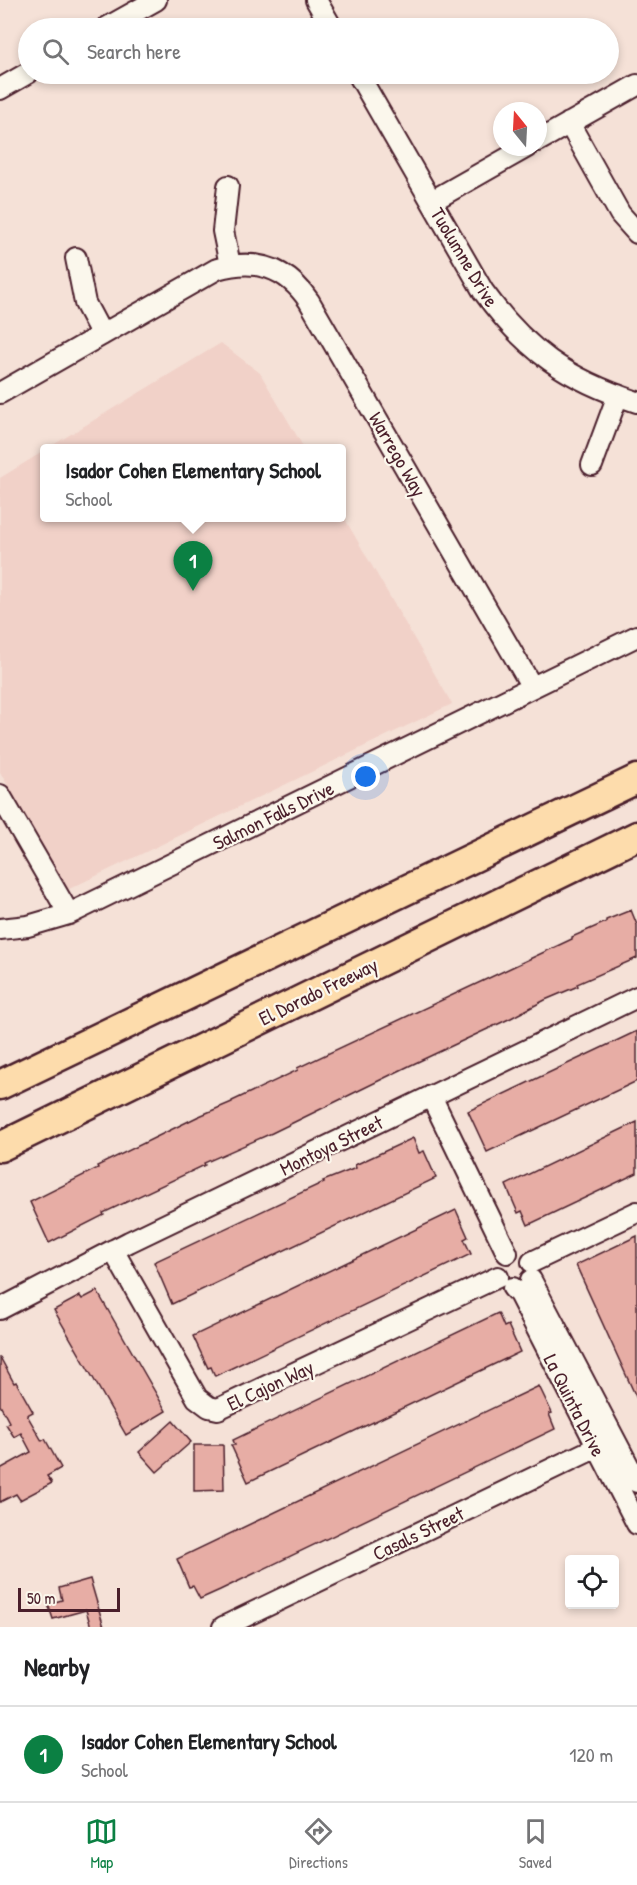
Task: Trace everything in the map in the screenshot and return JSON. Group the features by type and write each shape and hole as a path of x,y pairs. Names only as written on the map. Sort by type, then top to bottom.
{"highway":[{"path":"0,1085 637,779"},
{"name":"El Dorado Freeway","path":"0,1147 637,836"}],"street":[{"path":"124,18 156,0"},
{"path":"316,0 326,18"},
{"path":"0,89 18,79"},
{"name":"Tuolumne Drive","path":"364,84 483,291 516,333 557,366 580,380 637,402"},
{"path":"547,136 637,85"},
{"path":"569,123 620,214 637,233"},
{"path":"432,201 511,156"},
{"path":"228,186 223,231 230,265"},
{"path":"76,258 85,303 102,335"},
{"name":"Warrego Way","path":"0,393 207,274 230,265 250,264 270,268 288,278 303,293 532,687"},
{"path":"592,465 618,395"},
{"name":"Salmon Falls Drive","path":"0,929 28,926 69,914 637,636"},
{"path":"0,795 69,914"},
{"name":"Montoya Street","path":"0,1309 113,1250 637,997"},
{"path":"431,1096 507,1253"},
{"name":"El Cajon Way","path":"113,1250 198,1398 209,1407 218,1409 505,1282 522,1287 531,1271 637,1212"},
{"path":"505,1282 497,1266 502,1256 507,1253 521,1252 531,1271"},
{"name":"La Quinta Drive","path":"531,1271 637,1524"},
{"name":"La Quinta Drive","path":"505,1282 519,1294 605,1443 637,1482"},
{"name":"Casals Street","path":"223,1627 605,1443"}],"shaded area":[{"path":"221,343 260,373 302,444 55,444"},
{"path":"40,453 40,522 346,521 452,704 67,890 0,772 0,478"}],"building":[{"path":"631,910 637,925 637,958 577,984 578,986 272,1133 204,1163 205,1165 103,1213 104,1215 49,1243 30,1202 98,1168 97,1166 298,1070 297,1068"},
{"path":"637,1031 637,1081 487,1152 468,1111"},
{"path":"637,1122 637,1173 528,1225 522,1211 518,1213 506,1185"},
{"path":"413,1138 419,1153 424,1151 436,1178 172,1304 154,1262 323,1181 356,1168 355,1165"},
{"path":"456,1210 468,1237 464,1239 471,1254 215,1376 211,1367 208,1368 193,1336"},
{"path":"637,1236 637,1399 576,1265"},
{"path":"97,1291 166,1411 126,1435 54,1310 80,1296 82,1299"},
{"path":"498,1313 504,1327 508,1325 520,1352 248,1482 231,1445 235,1445 233,1440"},
{"path":"0,1357 33,1412 27,1415 42,1441 45,1439 61,1468 47,1476 52,1483 20,1500 16,1494 0,1502 0,1469 31,1452 21,1433 14,1437 6,1424 9,1422 0,1405"},
{"path":"539,1386 552,1413 549,1414 555,1429 200,1599 193,1586 189,1587 177,1559"},
{"path":"173,1421 191,1442 157,1472 139,1452"},
{"path":"194,1445 223,1445 224,1490 194,1491"},
{"path":"90,1579 104,1627 91,1627 86,1610 53,1619 48,1604 62,1600 59,1588"}],"place":[{"name":"Isador Cohen Elementary School","path":"193,591"}]}
